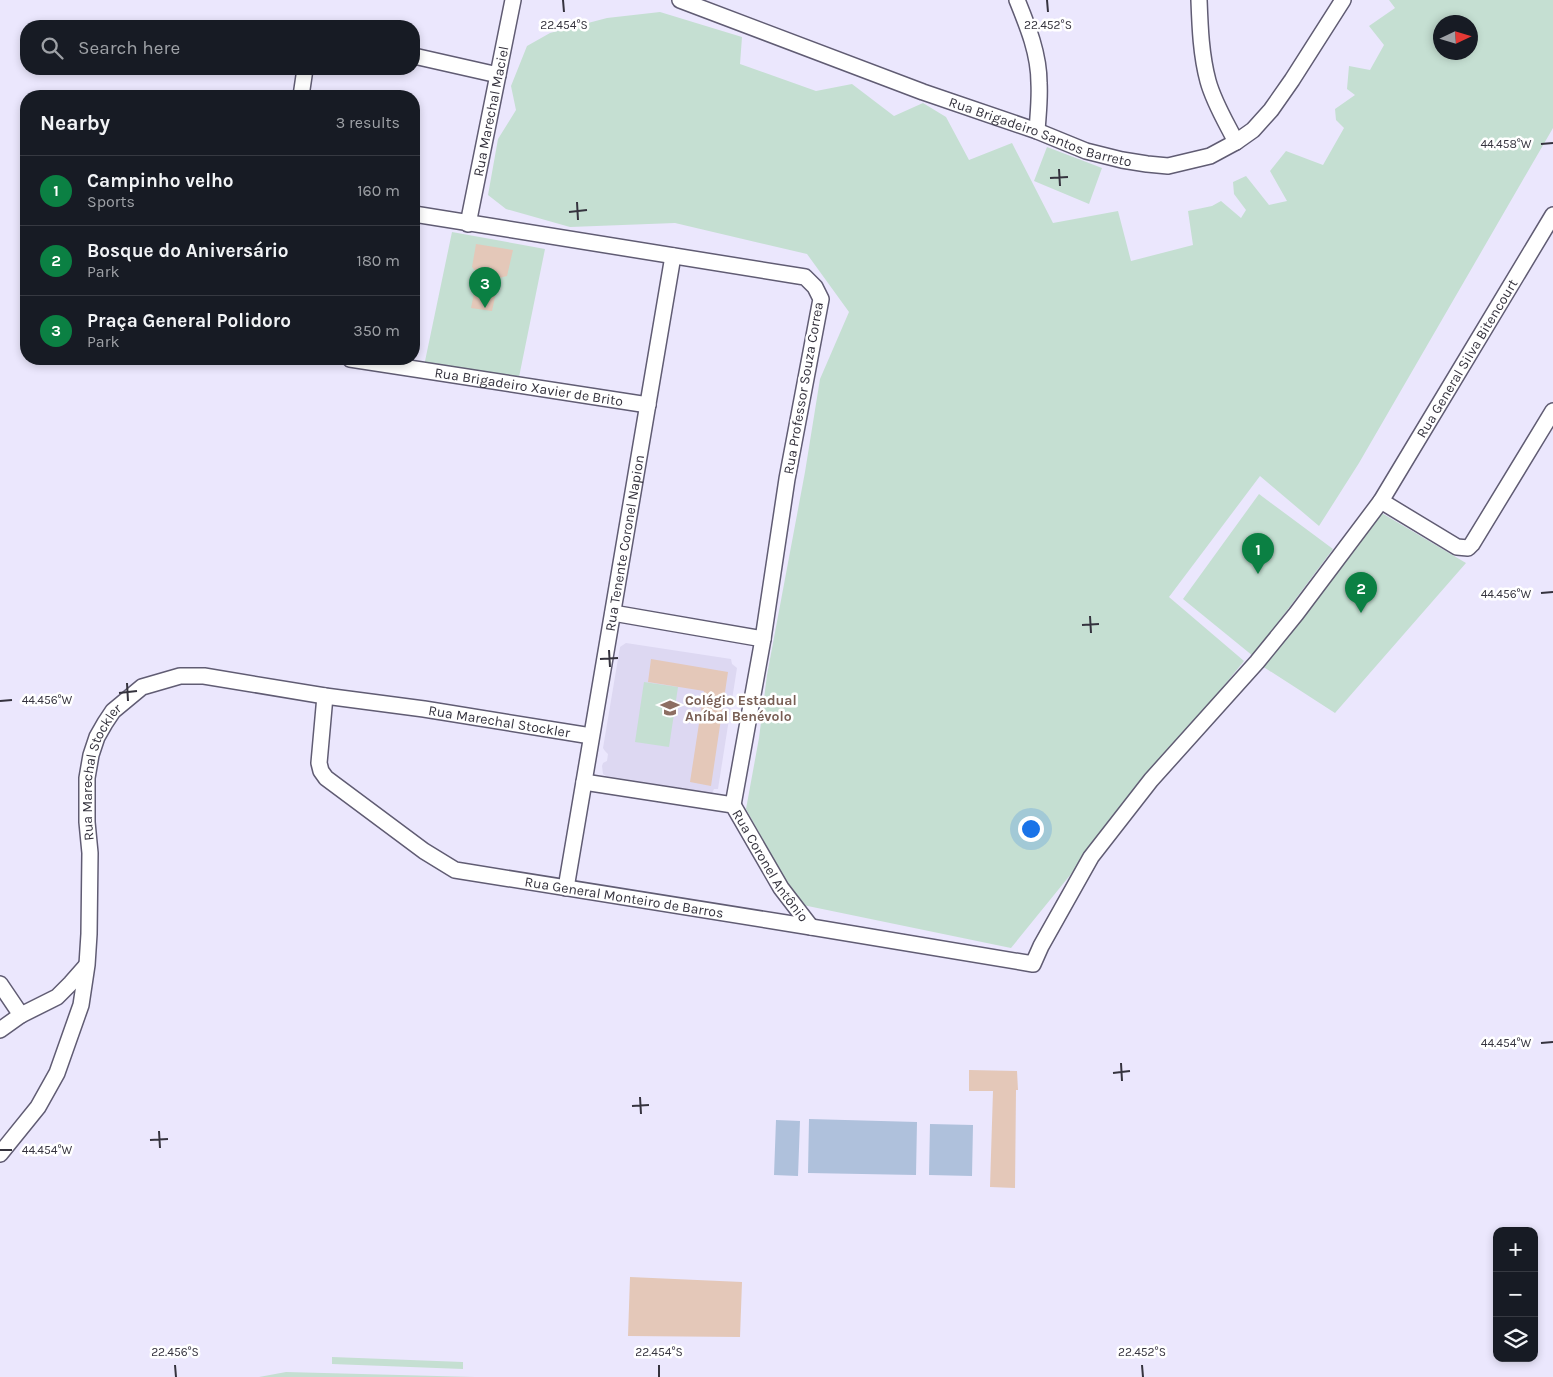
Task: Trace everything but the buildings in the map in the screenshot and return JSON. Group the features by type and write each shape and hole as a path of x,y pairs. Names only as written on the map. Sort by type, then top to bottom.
{"street":[{"name":"Rua Marechal Maciel","path":"468,224 513,0"},
{"name":"Rua Brigadeiro Santos Barreto","path":"680,0 923,92 1037,131 1086,151 1122,160 1168,166 1210,156 1253,130 1271,110 1292,80 1343,0"},
{"path":"1017,0 1030,31 1037,60 1040,82 1037,131"},
{"path":"1199,0 1203,57 1208,82 1214,99 1236,142"},
{"path":"420,57 498,75"},
{"path":"302,90 304,75"},
{"name":"Rua Professor Souza Correa","path":"420,215 805,277 815,288 821,299 787,479 763,639 733,805"},
{"name":"Rua General Silva Bitencourt","path":"1033,964 1041,946 1091,858 1151,780 1257,662 1296,614 1381,501 1553,216"},
{"name":"Rua Tenente Coronel Napion","path":"566,888 673,256"},
{"name":"Rua Brigadeiro Xavier de Brito","path":"389,365 648,405"},
{"path":"1381,501 1457,547 1468,548 1553,411"},
{"path":"613,613 763,639"},
{"name":"Rua Marechal Stockler","path":"0,1154 38,1107 57,1073 81,1005 90,934 90,853 87,822 87,778 91,755 97,737 113,712 142,687 180,676 204,676 591,736"},
{"name":"Rua General Monteiro de Barros","path":"325,696 319,763 320,771 326,778 424,851 455,870 811,926 1033,964"},
{"name":"Rua Coronel Antônio","path":"584,782 733,805 781,888 811,926"},
{"path":"0,1030 57,996 87,964"},
{"path":"0,984 21,1016"},
{"path":"57,996 71,1007 77,1017"}],"shaded area":[{"name":"Colégio Estadual Aníbal Benévolo","path":"626,643 731,659 732,664 737,668 718,789 714,789 712,793 603,774 602,766 607,761 608,754 603,748 620,647"}],"green space":[{"path":"1389,0 1553,0 1553,128 1359,463 1319,526 1260,476 1169,597 1244,661 1011,948 798,904 746,809 759,738 767,675 805,472 820,379 849,312 807,254 675,223 570,227 506,209 488,195 498,139 516,110 511,86 527,46 550,33 607,18 660,12 742,37 740,64 816,91 852,84 894,116 923,103 946,117 969,160 1012,143 1053,223 1118,211 1131,261 1193,245 1188,211 1212,206 1221,201 1241,218 1246,210 1234,194 1233,182 1246,176 1269,205 1287,201 1270,171 1286,151 1323,165 1344,128 1336,120 1335,109 1355,95 1347,89 1349,66 1370,70 1384,45 1369,26 1395,8"},
{"path":"1047,147 1102,168 1089,204 1034,181"},
{"path":"452,232 545,249 518,382 424,366"},
{"path":"1259,494 1333,549 1253,656 1183,599"},
{"path":"1380,512 1466,563 1335,713 1259,664"},
{"path":"644,682 678,687 669,747 635,742"},
{"path":"332,1357 463,1362 463,1369 332,1364"},
{"path":"286,1372 475,1377 259,1377"}],"water":[{"path":"809,1119 917,1122 916,1175 808,1173"},
{"path":"776,1120 800,1121 798,1176 774,1175"},
{"path":"930,1124 973,1125 972,1176 929,1175"}],"place":[{"name":"Praça General Polidoro","path":"485,308"},
{"name":"Campinho velho","path":"1258,574"},
{"name":"Bosque do Aniversário","path":"1361,613"},
{"name":"Colégio Estadual Aníbal Benévolo","path":"670,708"}]}
